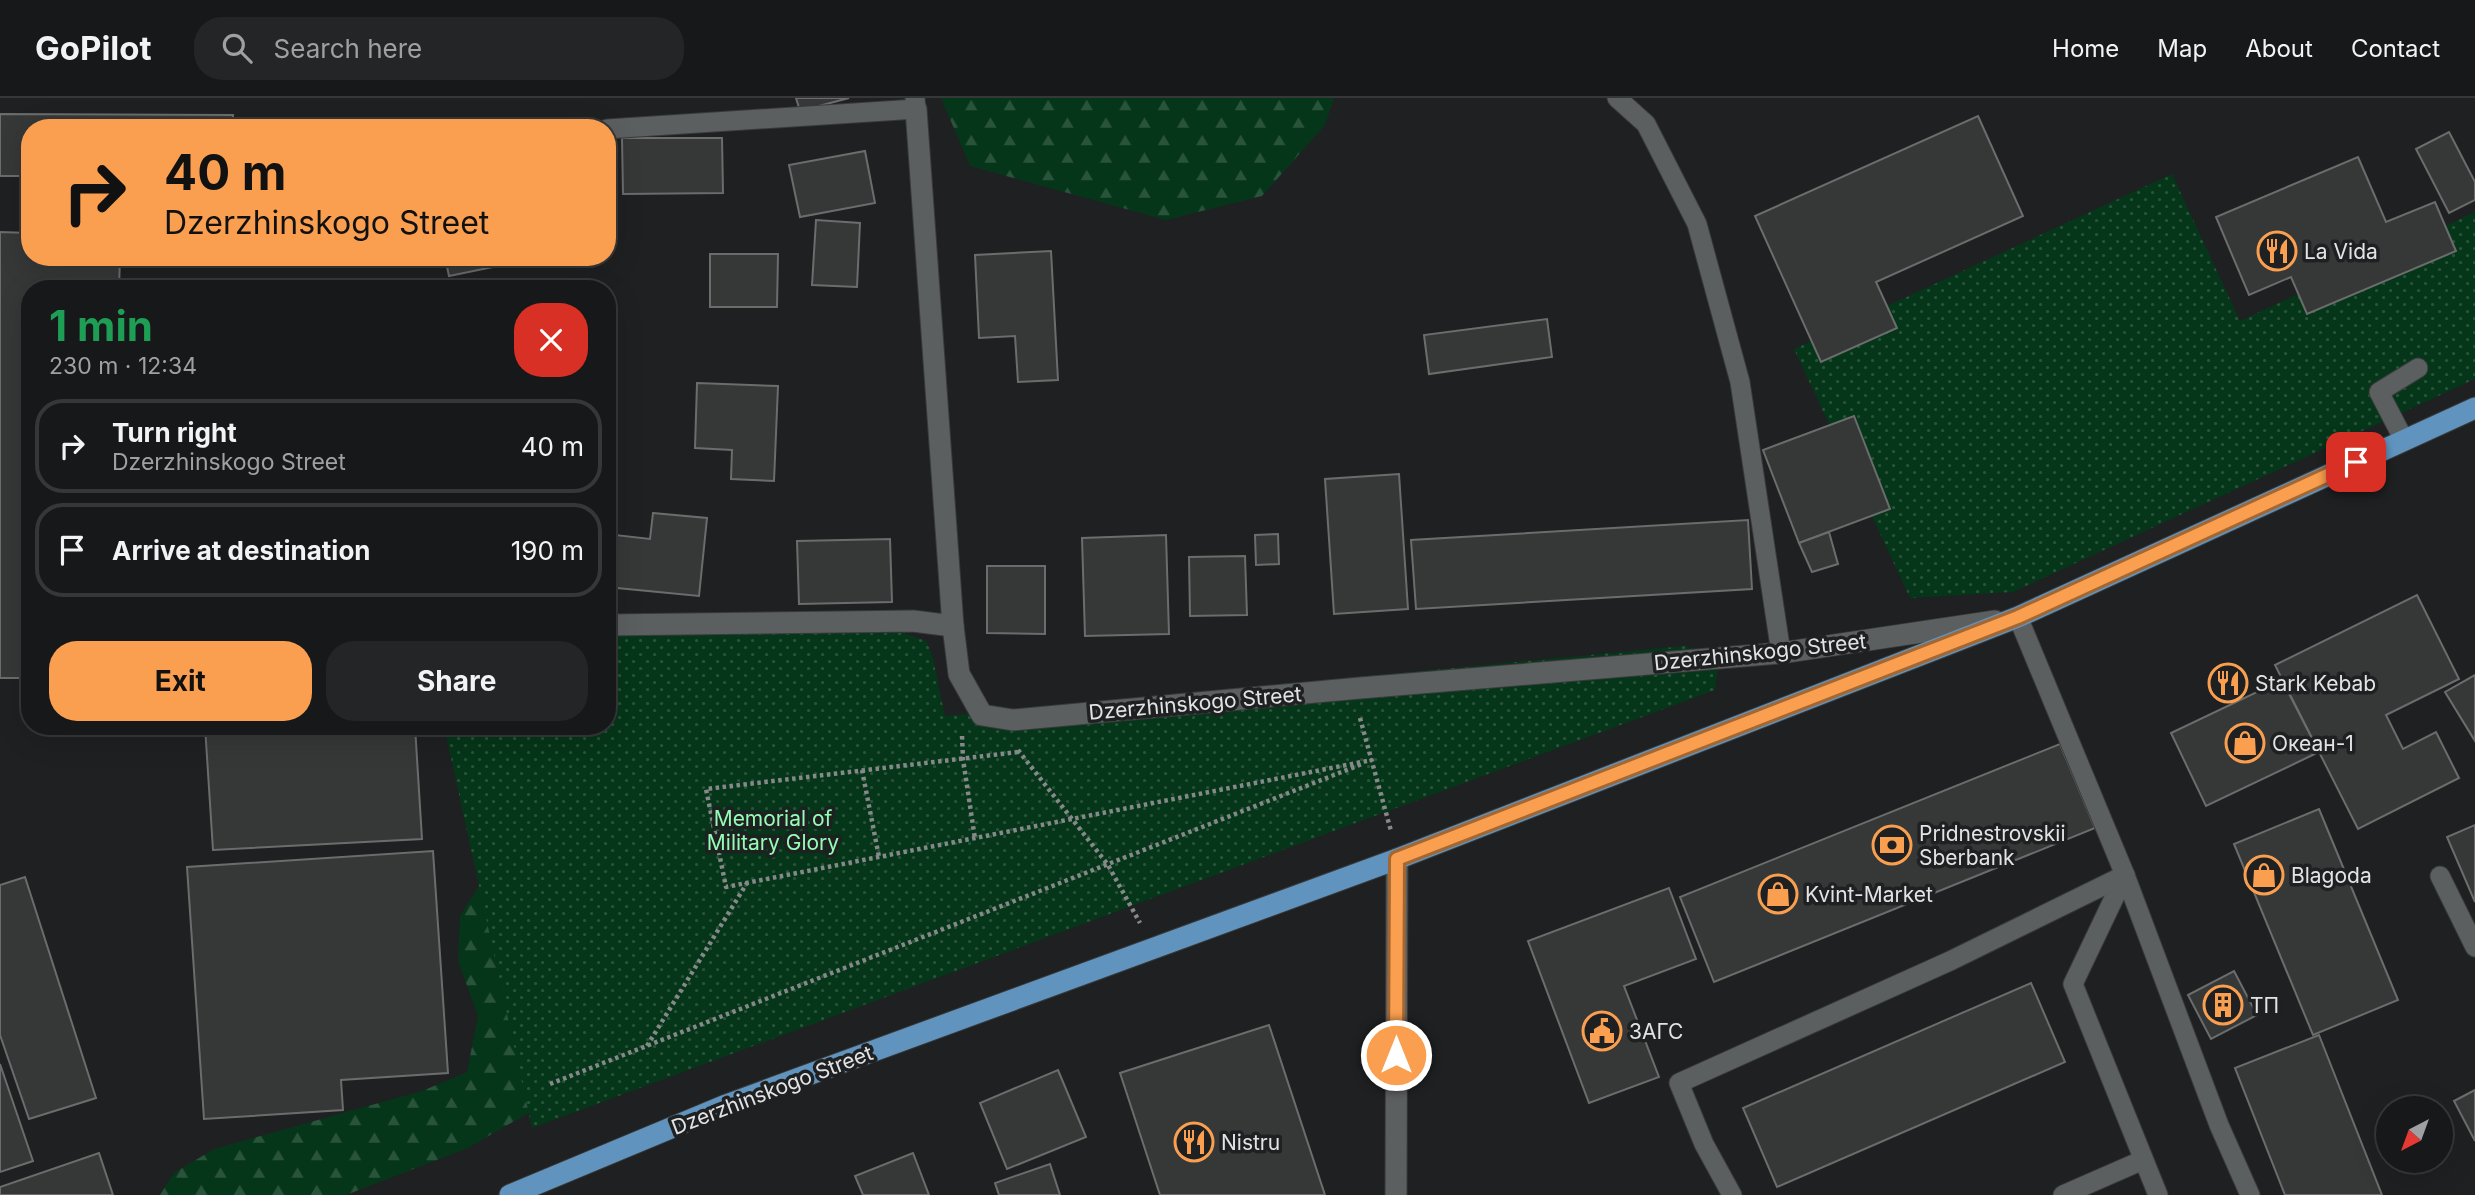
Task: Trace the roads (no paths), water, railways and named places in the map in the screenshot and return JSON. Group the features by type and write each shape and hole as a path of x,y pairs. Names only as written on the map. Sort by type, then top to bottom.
{"highway":[{"name":"Dzerzhinskogo Street","path":"510,1195 726,1105 1397,859 2018,617 2475,408"}],"street":[{"name":"Dzerzhinskogo Street","path":"916,103 953,626 959,674 982,715 1013,720 1781,653 2018,617"},
{"path":"616,625 913,621 953,626"},
{"path":"1396,1195 1397,859"}],"lane":[{"path":"1617,98 1646,124 1697,224 1740,382 1781,653"},
{"path":"616,128 916,103"},
{"path":"2404,440 2379,392 2418,368"},
{"path":"2018,617 2124,875 2219,1125 2250,1195"},
{"path":"2124,875 2073,984 2158,1195"},
{"path":"1732,1195 1704,1144 1679,1083 1950,961 2124,875"},
{"path":"2440,876 2475,947"},
{"path":"2063,1195 2143,1160"}],"place":[{"name":"La Vida","path":"2277,251"},
{"name":"Stark Kebab","path":"2228,683"},
{"name":"Океан-1","path":"2245,743"},
{"name":"Pridnestrovskii Sberbank","path":"1892,845"},
{"name":"Blagoda","path":"2264,875"},
{"name":"Kvint-Market","path":"1778,894"},
{"name":"ТП","path":"2223,1005"},
{"name":"ЗАГС","path":"1602,1031"},
{"name":"Nistru","path":"1194,1142"}],"park label":[{"name":"Memorial of Military Glory","path":"773,830"}]}
